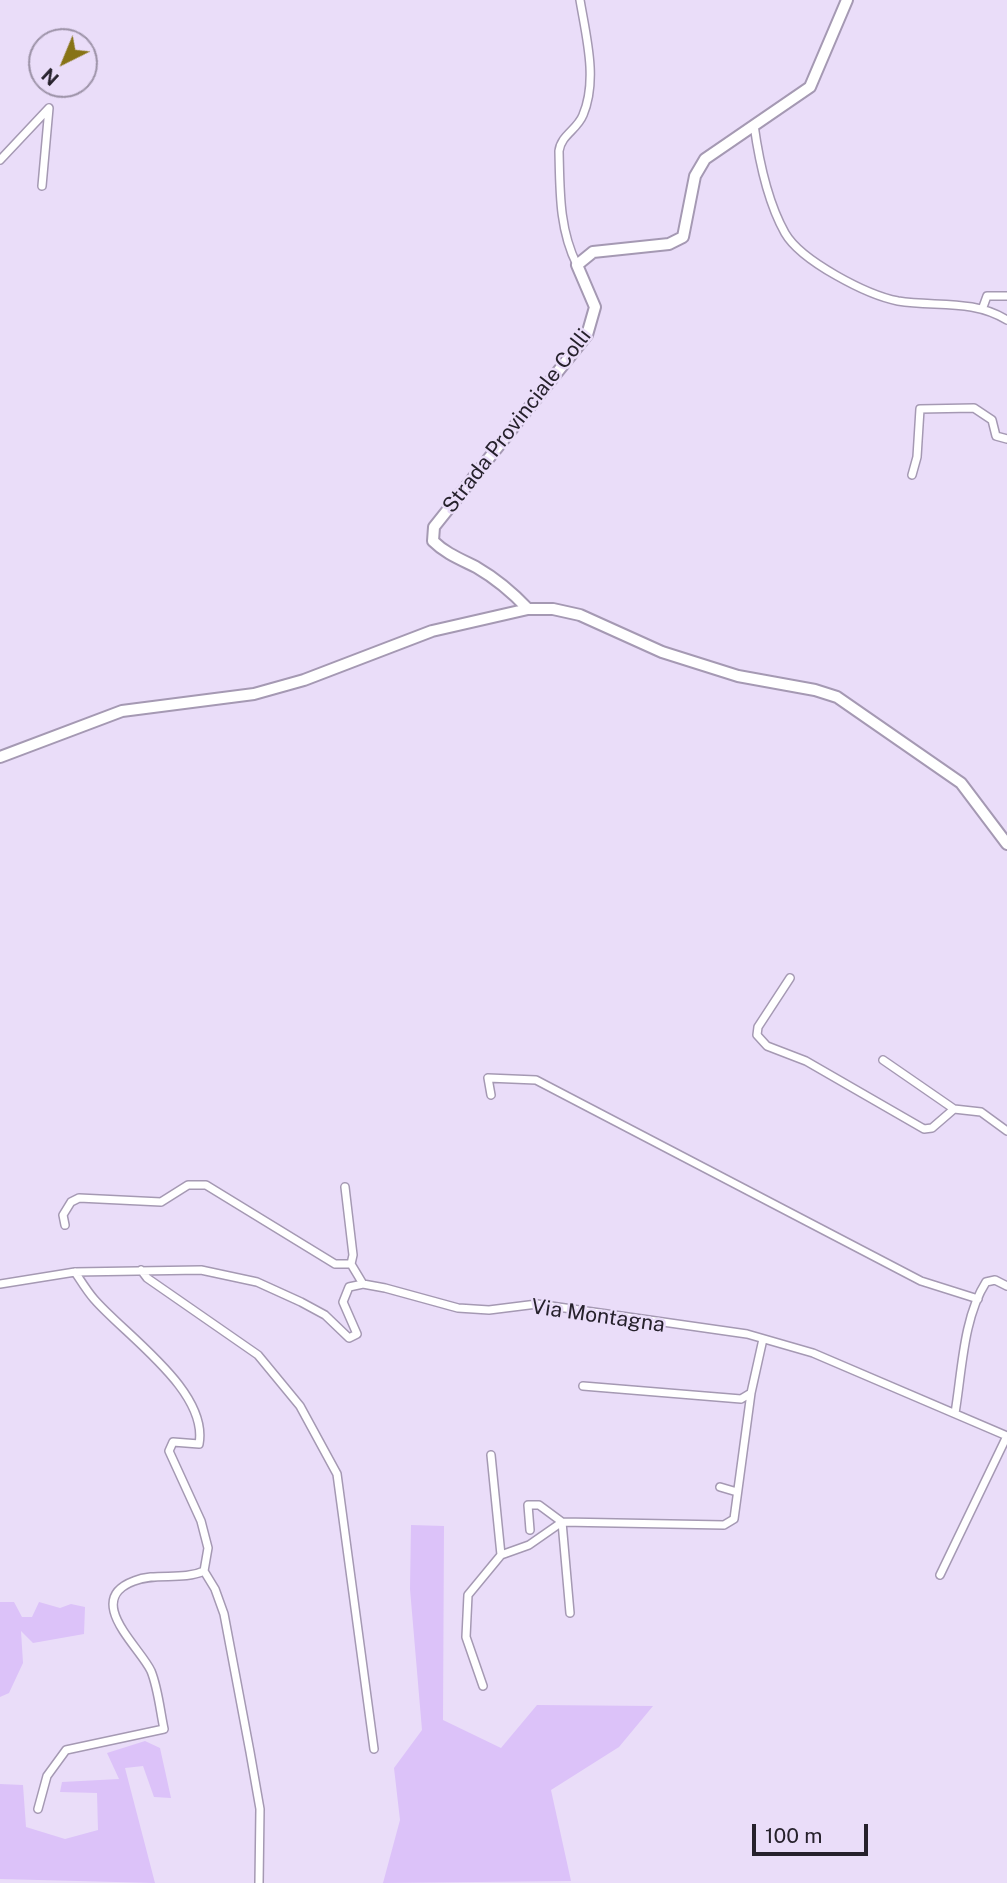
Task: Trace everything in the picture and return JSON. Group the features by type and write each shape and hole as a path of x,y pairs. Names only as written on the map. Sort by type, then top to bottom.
{"main road":[{"path":"577,265 593,252 669,244 683,237 695,176 705,159 810,87 847,0"},
{"name":"Strada Provinciale Colli","path":"528,610 512,593 478,568 443,551 433,541 435,527 587,335 595,307 577,265"},
{"path":"0,757 122,711 254,694 304,680 432,631 528,610 553,609 580,615 662,652 737,676 837,697 961,783 1007,844"}],"street":[{"path":"577,265 562,226 559,151 560,142 582,118 590,93 587,43 580,0"},
{"path":"0,160 49,108 42,186"},
{"path":"754,125 769,194 786,235 802,251 865,291 898,301 983,307 1007,320"},
{"path":"983,307 987,296 1007,296"},
{"path":"912,475 917,457 920,409 974,408 992,420 996,436 1007,439"},
{"path":"790,978 758,1027 757,1035 767,1046 806,1061 924,1129 932,1128 954,1109"},
{"path":"883,1060 954,1109 982,1112 1007,1130"},
{"path":"491,1095 488,1078 536,1080 911,1276 978,1299"},
{"path":"65,1224 63,1215 71,1202 79,1198 161,1202 188,1185 206,1185 335,1264 351,1265"},
{"path":"345,1187 353,1255 351,1265 363,1284 349,1287 343,1302 357,1334 365,1340"},
{"path":"141,1270 147,1278 258,1355 300,1406 337,1474 374,1749"},
{"path":"0,1284 75,1272 201,1270 257,1282 325,1315 349,1338 357,1334"},
{"path":"75,1272 94,1299 142,1344 182,1390 201,1429 198,1444 173,1442 169,1451 201,1521 208,1548 204,1571 215,1589 223,1614 260,1809 259,1883"},
{"path":"955,1413 978,1299 986,1282 995,1280 1007,1286"},
{"name":"Via Montagna","path":"363,1284 417,1295 458,1308 489,1310 537,1304 763,1339 813,1353 1007,1436"},
{"path":"530,1530 528,1505 539,1505 562,1522 724,1525 734,1519 751,1393 763,1339"},
{"path":"583,1386 741,1399 751,1393"},
{"path":"940,1575 1007,1436"},
{"path":"491,1455 501,1555"},
{"path":"720,1487 737,1492"},
{"path":"483,1686 466,1637 468,1595 501,1555 529,1545 562,1522"},
{"path":"562,1522 570,1613"},
{"path":"38,1809 47,1776 66,1750 164,1729 152,1673 116,1619 113,1605 119,1594 132,1581 193,1576 204,1571"}],"shaded area":[{"path":"411,1525 444,1526 443,1720 501,1748 537,1705 653,1706 619,1747 551,1790 571,1881 383,1883 400,1820 394,1768 422,1730 410,1589"},
{"path":"0,1602 14,1602 22,1617 32,1617 39,1602 60,1608 71,1604 85,1607 84,1634 33,1643 21,1631 23,1663 9,1693 0,1697"},
{"path":"145,1741 160,1748 171,1798 154,1797 143,1766 125,1768 155,1883 0,1879 0,1784 23,1785 26,1827 65,1839 98,1830 97,1793 60,1792 62,1782 119,1779 107,1753"}]}
